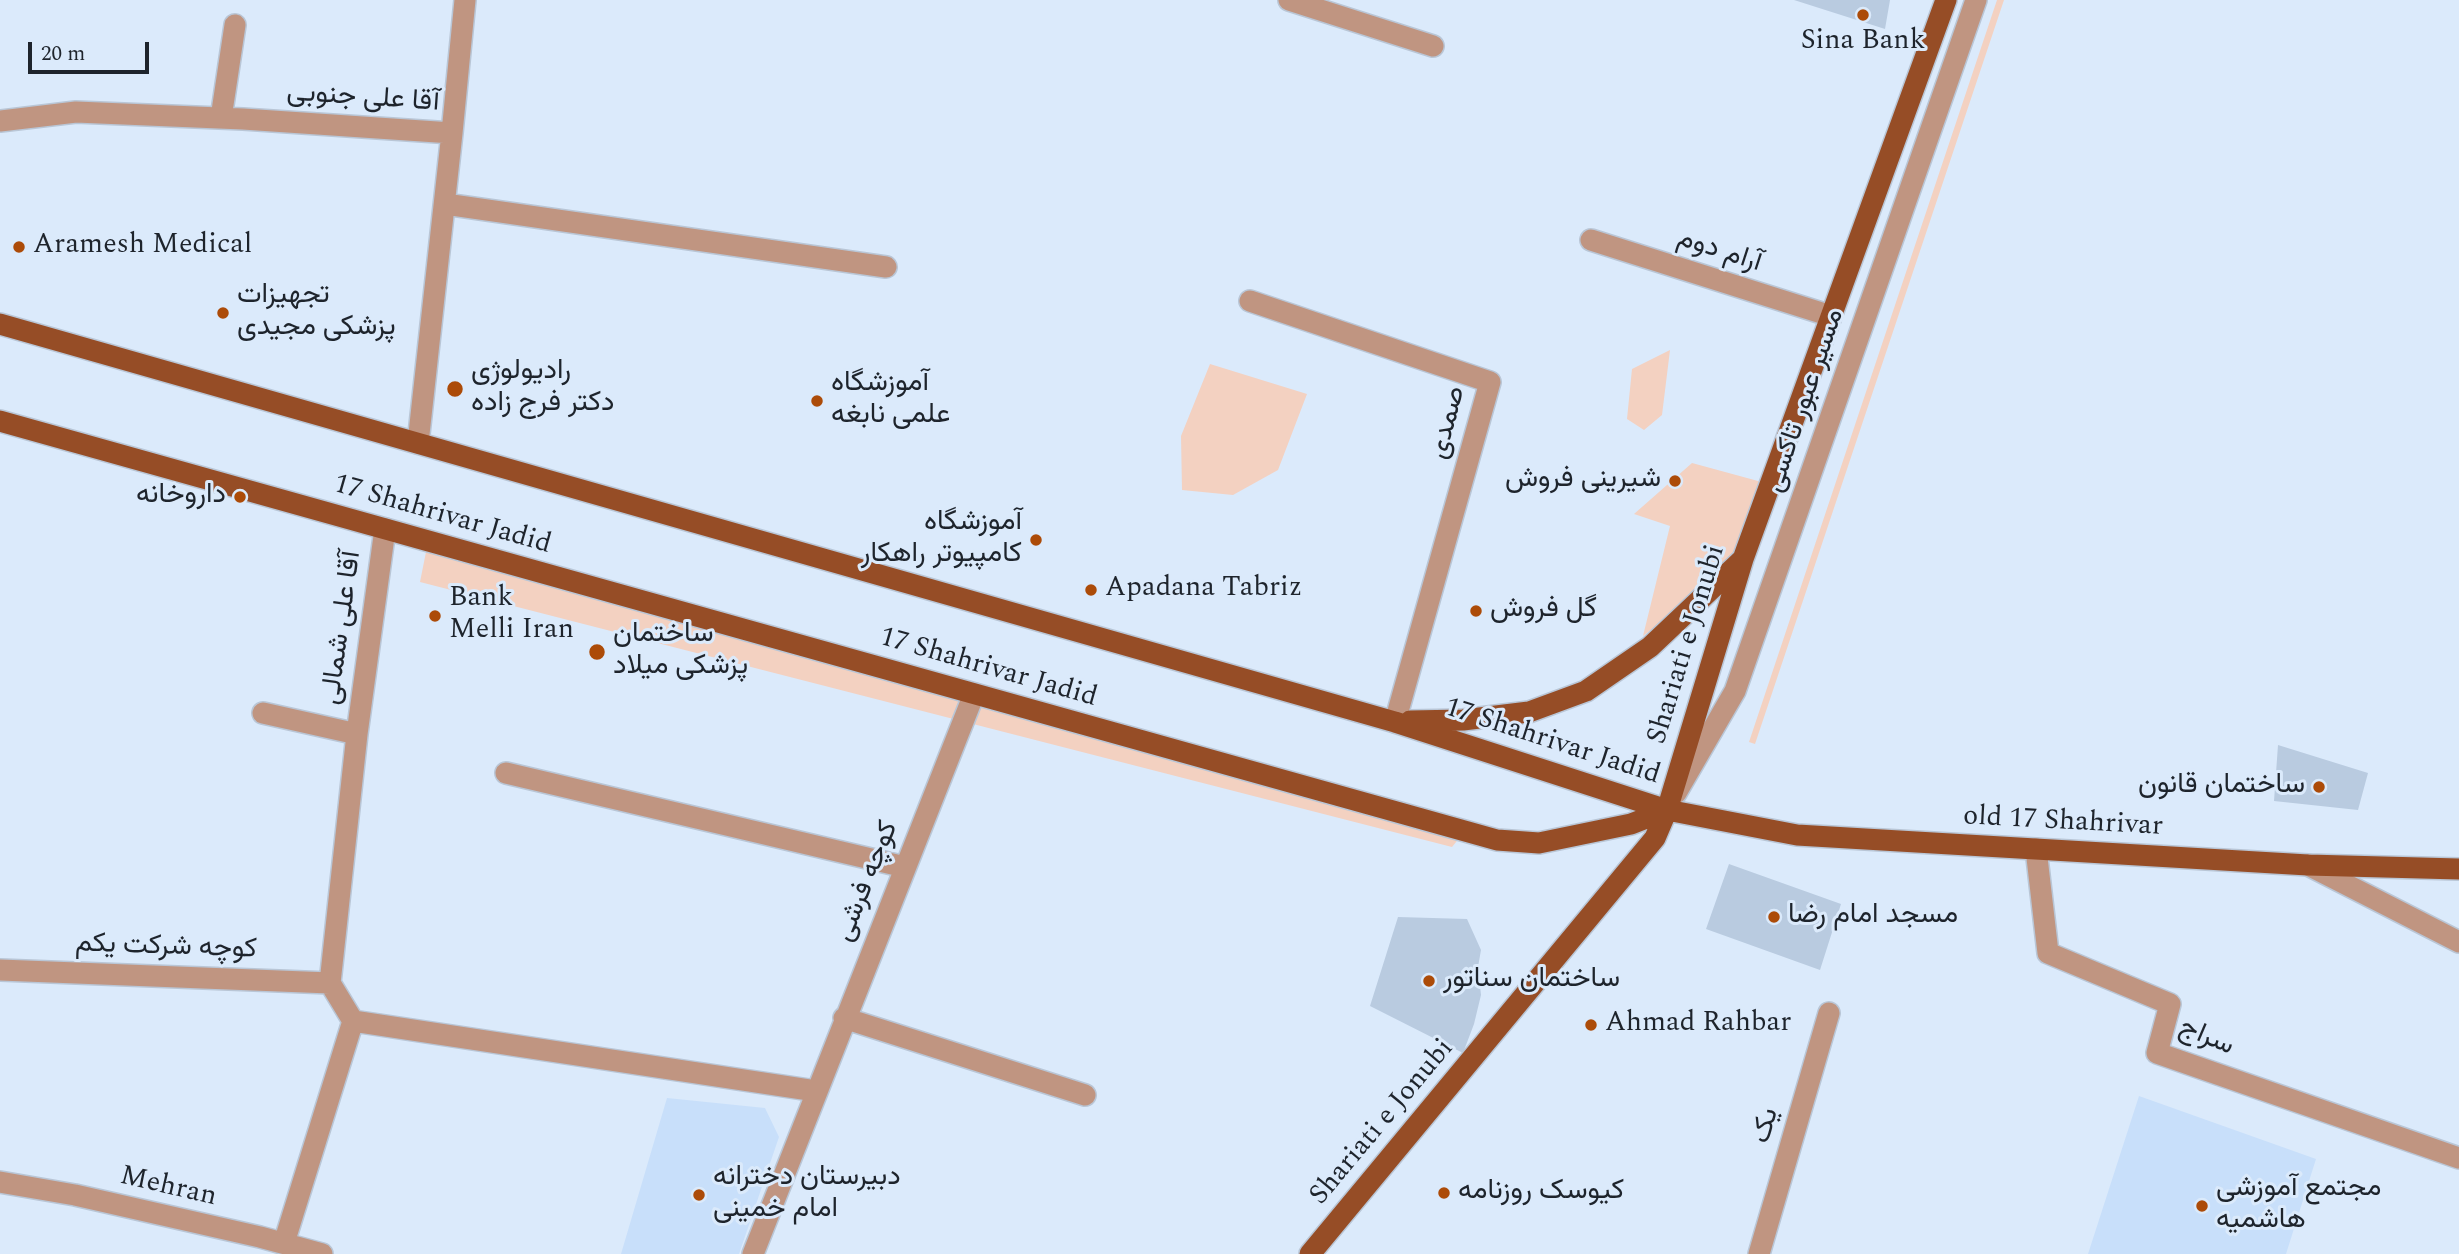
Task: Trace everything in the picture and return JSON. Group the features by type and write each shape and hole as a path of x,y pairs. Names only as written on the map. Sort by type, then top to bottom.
{"main road":[{"name":"Shariati e Jonubi","path":"1310,1254 1655,838 1667,810 1743,559 1946,0"},
{"name":"17 Shahrivar Jadid","path":"0,324 1395,722 1667,810"},
{"name":"17 Shahrivar Jadid","path":"0,421 1497,839 1539,842 1565,838 1631,824 1667,810"},
{"path":"1395,722 1463,720 1529,712 1586,691 1650,647 1743,559"},
{"name":"old 17 Shahrivar","path":"1667,810 1797,835 2308,864 2459,869"}],"street":[{"path":"453,133 465,0"},
{"path":"1290,0 1433,46"},
{"name":"مسیر عبور تاکسی","path":"1667,810 1735,691 1976,0"},
{"path":"221,118 235,25"},
{"name":"آقا علی جنوبی","path":"0,121 76,112 453,133 418,443"},
{"path":"445,204 886,267"},
{"name":"آرام دوم","path":"1591,240 1831,316"},
{"name":"صمدی","path":"1250,301 1490,382 1395,722"},
{"name":"آقا علی شمالی","path":"330,983 357,734 385,529"},
{"name":"کوچه فرشی","path":"753,1254 974,694"},
{"path":"263,713 357,734"},
{"path":"506,773 905,867"},
{"name":"سراج","path":"2036,849 2049,953 2170,1004 2157,1053 2459,1158"},
{"path":"2308,864 2459,942"},
{"name":"کوچه شرکت یکم","path":"0,970 330,983"},
{"path":"330,983 354,1021 816,1091"},
{"name":"یک","path":"1759,1254 1829,1013"},
{"path":"844,1018 1085,1095"},
{"path":"284,1243 354,1021"},
{"name":"Mehran","path":"0,1182 75,1195 322,1254"}],"shaded area":[{"path":"1997,0 2004,0 1755,744 1749,742"},
{"path":"1670,350 1662,415 1644,430 1627,419 1632,369"},
{"path":"1210,364 1307,394 1278,470 1233,495 1182,490 1181,436"},
{"path":"1692,463 1769,484 1743,559 1643,636 1670,526 1634,514"},
{"path":"427,547 1465,831 1452,847 420,582"},
{"name":"مجتمع آموزشی هاشمیه","path":"2139,1096 2316,1159 2286,1254 2088,1254"},
{"name":"دبیرستان دخترانه امام خمینی","path":"667,1098 765,1108 779,1137 739,1254 621,1254"}],"building":[{"name":"Sina Bank","path":"1794,0 1890,0 1885,29"},
{"name":"ساختمان قانون","path":"2278,745 2368,773 2358,810 2274,801"},
{"name":"مسجد امام رضا","path":"1729,864 1841,904 1820,970 1706,929"},
{"name":"ساختمان سناتور","path":"1398,917 1467,919 1481,950 1478,967 1481,995 1463,1053 1370,1006"}],"place":[{"name":"Sina Bank","path":"1863,15"},
{"name":"Aramesh Medical","path":"19,247"},
{"name":"تجهیزات پزشکی مجیدی","path":"223,313"},
{"name":"رادیولوژی دکتر فرج زاده","path":"455,389"},
{"name":"آموزشگاه علمی نابغه","path":"817,401"},
{"name":"شیرینی فروش","path":"1675,481"},
{"name":"داروخانه","path":"240,497"},
{"name":"آموزشگاه کامپیوتر راهکار","path":"1036,540"},
{"name":"Apadana Tabriz","path":"1091,590"},
{"name":"گل فروش","path":"1476,611"},
{"name":"Bank Melli Iran","path":"435,616"},
{"name":"ساختمان پزشکی میلاد","path":"597,652"},
{"name":"ساختمان قانون","path":"2319,787"},
{"name":"مسجد امام رضا","path":"1774,917"},
{"name":"ساختمان سناتور","path":"1429,981"},
{"name":"Ahmad Rahbar","path":"1591,1025"},
{"name":"کیوسک روزنامه","path":"1444,1193"},
{"name":"دبیرستان دخترانه امام خمینی","path":"699,1195"},
{"name":"مجتمع آموزشی هاشمیه","path":"2202,1206"}]}
